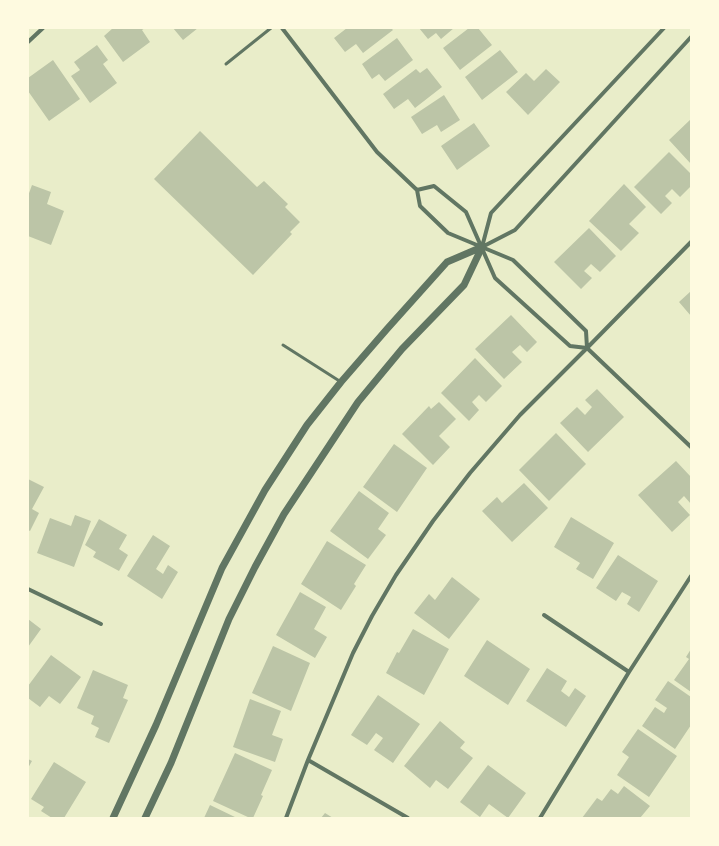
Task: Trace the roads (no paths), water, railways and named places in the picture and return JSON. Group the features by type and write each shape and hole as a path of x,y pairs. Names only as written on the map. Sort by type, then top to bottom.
{"street":[{"path":"28,42 43,28"},
{"path":"282,28 377,152 417,190 420,206 448,233 513,260 586,331 587,348"},
{"path":"145,818 171,763 229,619 284,514 358,402 402,349 464,285 482,247 492,213 664,28"},
{"path":"113,818 156,726 222,568 264,490 307,425 341,382 447,262 482,247 515,230 691,37"},
{"path":"417,190 434,186 466,212 495,278 570,346 587,348 691,447"},
{"path":"286,818 308,760 353,653 396,575 433,521 470,473 520,415 691,242"},
{"path":"540,818 629,672 691,576"},
{"path":"28,589 101,624"},
{"path":"544,615 629,672"},
{"path":"308,760 408,818"}],"lane":[{"path":"226,64 271,28"},
{"path":"283,345 341,382"}]}
